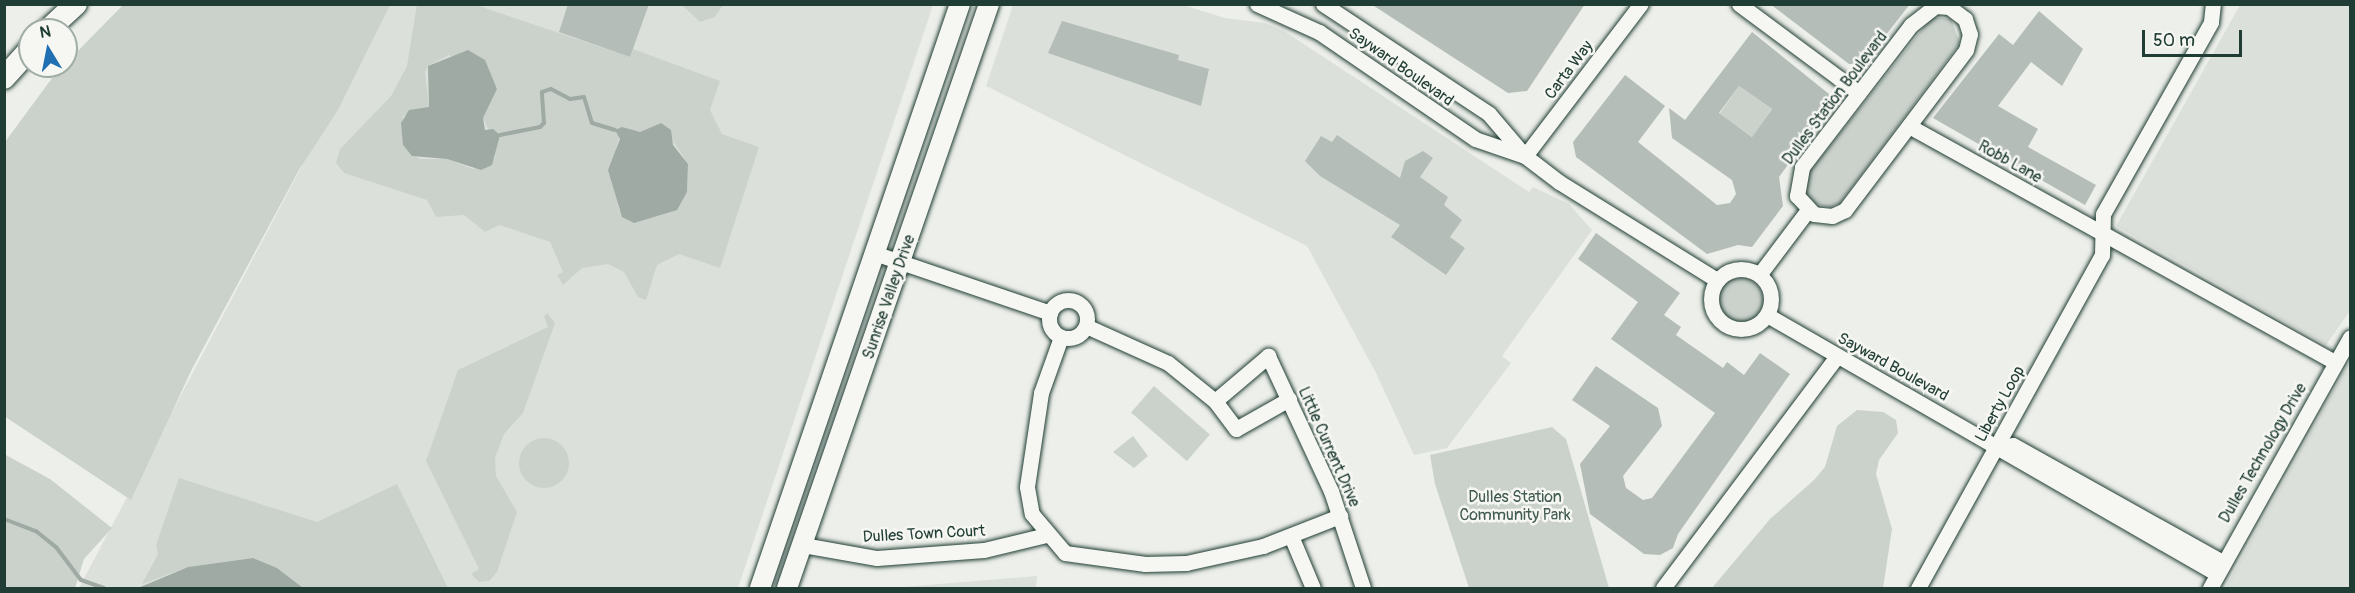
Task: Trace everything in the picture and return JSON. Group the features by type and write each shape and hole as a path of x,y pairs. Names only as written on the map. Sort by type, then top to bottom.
{"highway":[{"path":"61,18 76,4"},
{"path":"4,78 18,62"}],"main road":[{"name":"Sunrise Valley Drive","path":"759,588 960,4"},
{"name":"Sunrise Valley Drive","path":"787,588 991,4"}],"street":[{"name":"Sayward Boulevard","path":"1257,4 1319,32 1475,139 1525,156 1717,280"},
{"name":"Sayward Boulevard","path":"1323,4 1489,114 1525,156"},
{"name":"Carta Way","path":"1525,156 1641,4"},
{"path":"1739,4 1859,93"},
{"name":"Liberty Loop","path":"1918,588 2000,447 2102,255 2098,231 2105,210 2211,22 2212,4"},
{"name":"Dulles Station Boulevard","path":"1942,7 1961,8 1968,24 1968,45 1909,126 1845,210 1821,216 1808,210 1797,196 1797,176 1859,93 1925,10 1942,7"},
{"name":"Robb Lane","path":"1909,126 2098,231"},
{"path":"1759,275 1808,210"},
{"path":"2098,231 2335,362"},
{"path":"874,253 903,260 1050,313"},
{"path":"1742,269 1759,275 1771,298 1767,315 1752,328 1723,324 1711,308 1717,280 1742,269"},
{"path":"1075,301 1084,309 1086,326 1079,335 1062,337 1050,325 1050,313 1057,303 1075,301"},
{"name":"Sayward Boulevard","path":"1767,315 2000,447 2010,459 2219,568"},
{"path":"1086,326 1168,363 1215,402 1236,429 1289,399"},
{"path":"1062,337 1041,393 1029,454 1027,487 1032,514 1046,535 1065,553 1145,564 1216,558 1291,536 1340,516"},
{"name":"Dulles Technology Drive","path":"2210,588 2219,568 2350,337"},
{"name":"Little Current Drive","path":"1215,402 1268,356 1340,516 1363,588"},
{"path":"1663,588 1837,356"},
{"name":"Dulles Town Court","path":"803,545 877,558 984,550 1046,535"},
{"path":"1291,536 1313,588"}],"shaded area":[{"path":"387,5 933,5 738,588 79,588"},
{"path":"1013,5 1183,5 1225,18 1265,23 1284,31 1529,192 1533,187 1569,204 1592,230 1502,356 1511,363 1447,448 1414,455 1375,371 1307,246 986,86"},
{"path":"2240,5 2350,5 2350,311 2326,345 2116,226"},
{"path":"468,50 485,60 497,89 483,118 485,130 493,129 500,135 492,165 481,170 447,159 412,156 403,145 401,123 409,110 429,107 428,66"},
{"path":"661,123 671,130 673,145 688,164 687,192 677,210 634,223 622,217 608,170 620,139 615,130 622,127 640,132"},
{"path":"2350,360 2350,588 2225,588 2348,364"},
{"path":"253,558 277,568 303,588 138,588 188,567"},
{"path":"1037,576 1036,588 890,588"}],"green space":[{"path":"124,4 390,5 338,110 299,170 192,369 131,500 4,416 5,142 52,78 78,78 78,51"},
{"path":"417,4 476,5 630,57 633,49 720,81 710,110 722,134 759,147 720,268 679,254 657,265 646,300 638,297 624,272 608,264 582,268 563,285 557,275 563,272 550,242 500,225 485,232 464,215 436,217 427,200 344,173 336,163 340,149 391,96 407,66","holes":["449,55 494,82 497,89 483,118 495,143 495,158 473,169 447,159 419,159 403,145 403,116 429,108 425,72 428,66","661,123 688,164 687,192 641,221 619,210 612,178 617,144 621,133 640,132"]},
{"path":"682,5 723,5 715,17 700,22"},
{"path":"1932,17 1951,19 1960,43 1840,203 1829,207 1811,203 1805,195 1804,179"},
{"path":"1739,86 1772,109 1752,137 1719,114"},
{"path":"1741,278 1756,285 1763,300 1756,315 1741,322 1726,315 1719,300 1726,285"},
{"path":"547,313 555,323 523,413 504,434 495,458 496,476 517,512 497,572 489,581 479,582 471,574 479,569 426,461 458,370 548,327 544,317"},
{"path":"1154,386 1210,435 1187,461 1131,412"},
{"path":"1857,410 1883,412 1896,420 1898,433 1879,460 1876,474 1892,529 1883,588 1712,588 1770,519 1814,480 1825,467 1837,426"},
{"name":"Dulles Station Community Park","path":"1552,427 1566,439 1609,588 1469,588 1435,484 1430,455"},
{"path":"1133,436 1148,456 1134,468 1113,452"},
{"path":"539,438 549,438 562,445 569,458 569,468 562,481 549,488 539,488 530,484 523,477 519,468 519,458 523,449 530,442"},
{"path":"4,454 50,479 112,528 84,559 75,588 5,588"},
{"path":"179,478 317,522 397,484 448,588 303,588 253,558 188,567 142,584 158,554 156,545"}],"building":[{"path":"568,4 649,4 630,57 559,32"},
{"path":"1371,4 1585,4 1527,91 1508,93"},
{"path":"1770,4 1910,4 1864,63 1849,64"},
{"path":"2039,11 2083,49 2062,86 2031,62 1998,106 2038,129 2028,147 2096,185 2085,205 1933,118 1999,34 2013,45"},
{"path":"1062,21 1179,55 1178,60 1209,69 1201,106 1048,53"},
{"path":"1752,32 1829,94 1830,107 1779,177 1783,206 1752,247 1738,245 1707,254 1576,157 1573,142 1625,75 1665,106 1638,142 1717,205 1730,203 1736,194 1732,180 1672,138 1669,108 1685,120","holes":["1739,86 1772,109 1752,137 1719,113"]},
{"path":"1337,135 1400,178 1405,161 1423,151 1433,158 1420,177 1448,197 1444,205 1462,220 1450,237 1465,248 1446,275 1391,237 1400,225 1320,176 1305,161 1321,136 1332,142"},
{"path":"1596,233 1680,293 1664,315 1681,327 1676,335 1723,368 1727,362 1744,375 1760,353 1790,374 1678,534 1673,548 1660,555 1644,554 1590,514 1580,464 1610,426 1572,400 1596,366 1658,408 1662,426 1623,476 1626,488 1643,500 1652,498 1715,413 1611,339 1638,302 1578,259"}],"waterway":[{"path":"500,135 540,127 544,123 542,92 551,89 570,99 584,97 592,123 615,130"},
{"path":"4,519 36,531 56,547 81,580 104,588"}]}
